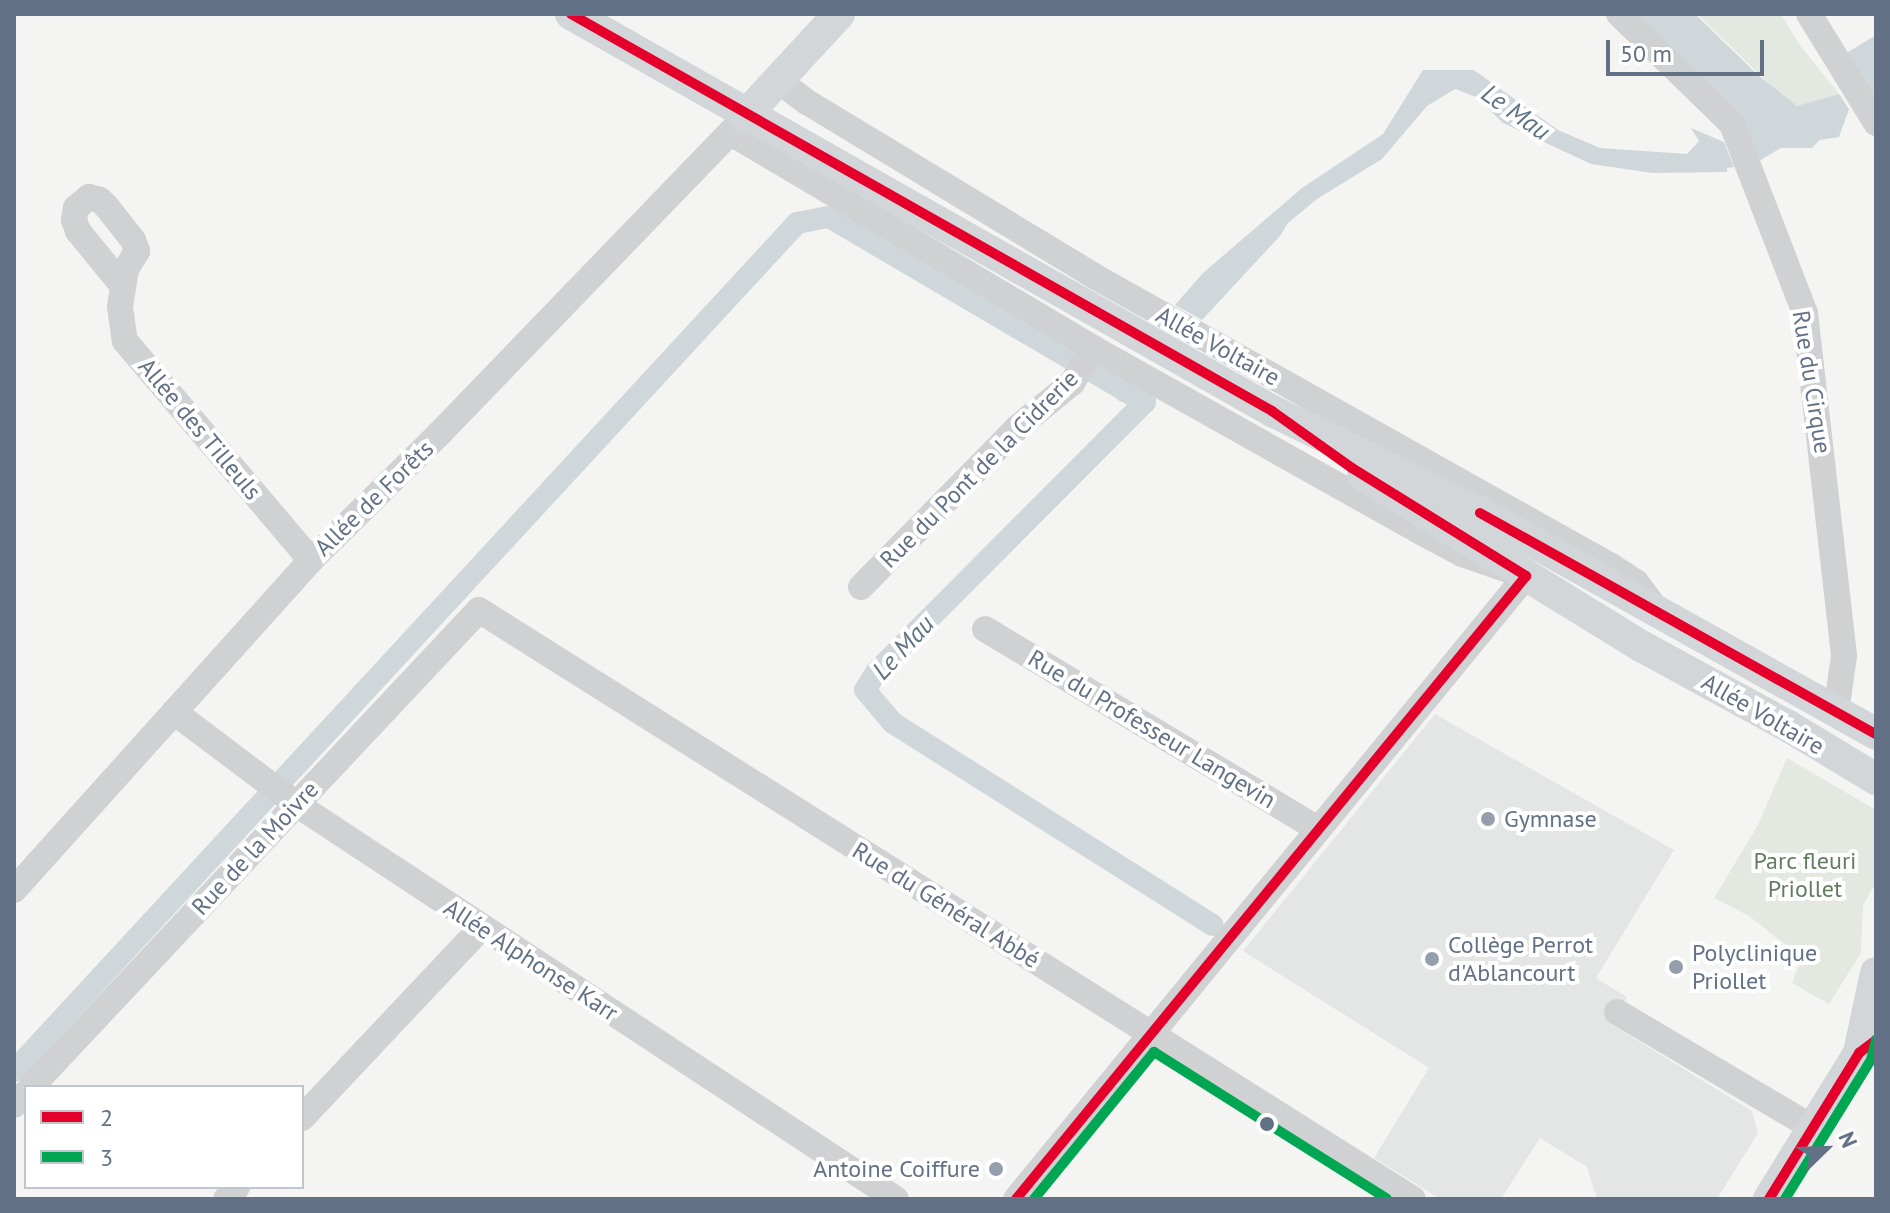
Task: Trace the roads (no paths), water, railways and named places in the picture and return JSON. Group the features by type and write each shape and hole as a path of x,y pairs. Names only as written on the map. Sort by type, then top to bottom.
{"main road":[{"path":"571,14 1272,411"},
{"path":"738,125 839,14"},
{"name":"Allée Voltaire","path":"1272,411 1352,468 1526,576 1876,779"},
{"name":"Allée Voltaire","path":"1272,411 1481,513 1876,734"},
{"path":"1769,1199 1868,1046 1876,976"}],"street":[{"name":"Rue du Cirque","path":"1619,14 1732,124 1805,313 1844,656 1836,712"},
{"path":"1809,14 1874,120"},
{"name":"Allée Voltaire","path":"779,81 807,102 1094,276 1611,566 1641,587 1655,609"},
{"name":"Allée Voltaire","path":"738,125 1090,352 1462,554 1526,576"},
{"name":"Allée de Forêts","path":"14,890 311,560 439,434 738,125"},
{"name":"Allée des Tilleuls","path":"122,285 120,307 125,341 311,560"},
{"name":"Rue du Pont de la Cidrerie","path":"861,587 1018,427 1072,383 1090,352"},
{"path":"1016,1199 1526,576"},
{"name":"Rue de la Moivre","path":"33,1085 294,802 479,610"},
{"name":"Rue du Général Abbé","path":"479,610 1413,1199"},
{"name":"Rue du Professeur Langevin","path":"985,629 1318,829"},
{"name":"Allée Alphonse Karr","path":"174,712 294,802 896,1199"},
{"path":"304,1116 481,928"},
{"path":"1617,1012 1813,1128"}],"water":[{"path":"1634,14 1695,14 1758,75 1797,106 1839,94 1849,109 1839,137 1820,140 1812,148 1781,148 1759,161"},
{"path":"1876,35 1876,101 1845,54"},
{"path":"1423,70 1474,70 1558,130 1600,148 1687,154 1699,141 1691,128 1724,142 1734,167 1727,168 1727,172 1652,173 1591,164 1503,123 1476,97 1455,89 1427,106 1382,159 1317,199 1288,223 1280,236 1202,320 1175,305 1203,273 1302,188 1383,134"}],"waterway":[{"path":"14,1071 797,223 829,217 1125,391"},
{"name":"Le Mau","path":"1133,380 1125,391 1145,402 877,671 865,690 893,723 1212,925"}],"place":[{"name":"Gymnase","path":"1488,819"},
{"name":"Collège Perrot d'Ablancourt","path":"1432,959"},
{"name":"Polyclinique Priollet","path":"1676,967"},
{"name":"Antoine Coiffure","path":"996,1169"}],"park label":[{"name":"Parc fleuri Priollet","path":"1805,875"}]}
